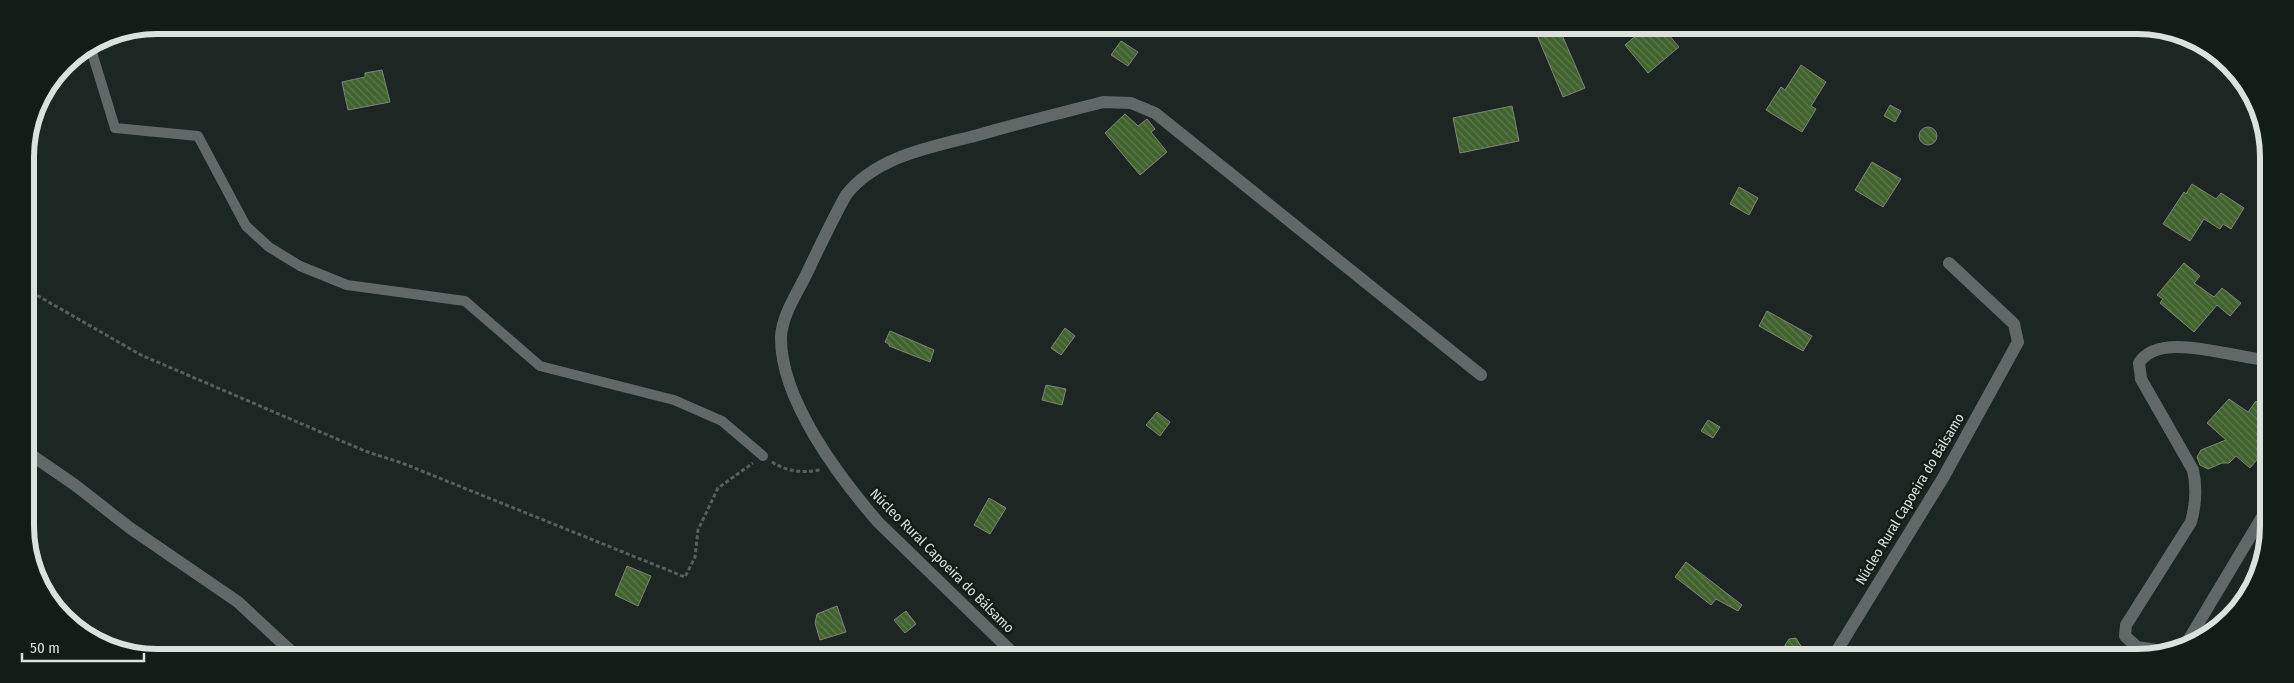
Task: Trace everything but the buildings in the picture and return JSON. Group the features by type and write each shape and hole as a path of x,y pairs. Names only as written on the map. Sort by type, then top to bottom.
{"street":[{"name":"Núcleo Rural Capoeira do Bálsamo","path":"1009,649 878,522 860,502 797,406 786,371 781,337 787,312 846,195 865,176 896,159 992,130 1103,102 1131,103 1155,113 1481,375"},
{"name":"Núcleo Rural Capoeira do Bálsamo","path":"1837,649 1942,478 2012,356 2018,342 2014,324 1949,264"},
{"path":"2148,649 2137,647 2126,636 2126,625 2191,522 2195,507 2196,484 2193,470 2141,379 2139,363 2148,353 2165,347 2180,346 2260,358"},
{"path":"34,457 75,485 130,528 238,602 289,649"},
{"path":"2190,637 2260,520"}],"lane":[{"path":"92,52 115,128 198,136 246,226 269,247 300,266 347,284 465,301 540,366 674,400 722,421 763,456"}],"path":[{"path":"34,294 141,355 212,387 365,451 402,463 685,577 695,558 698,530 718,488 763,456 783,469 804,472 836,467"}]}
